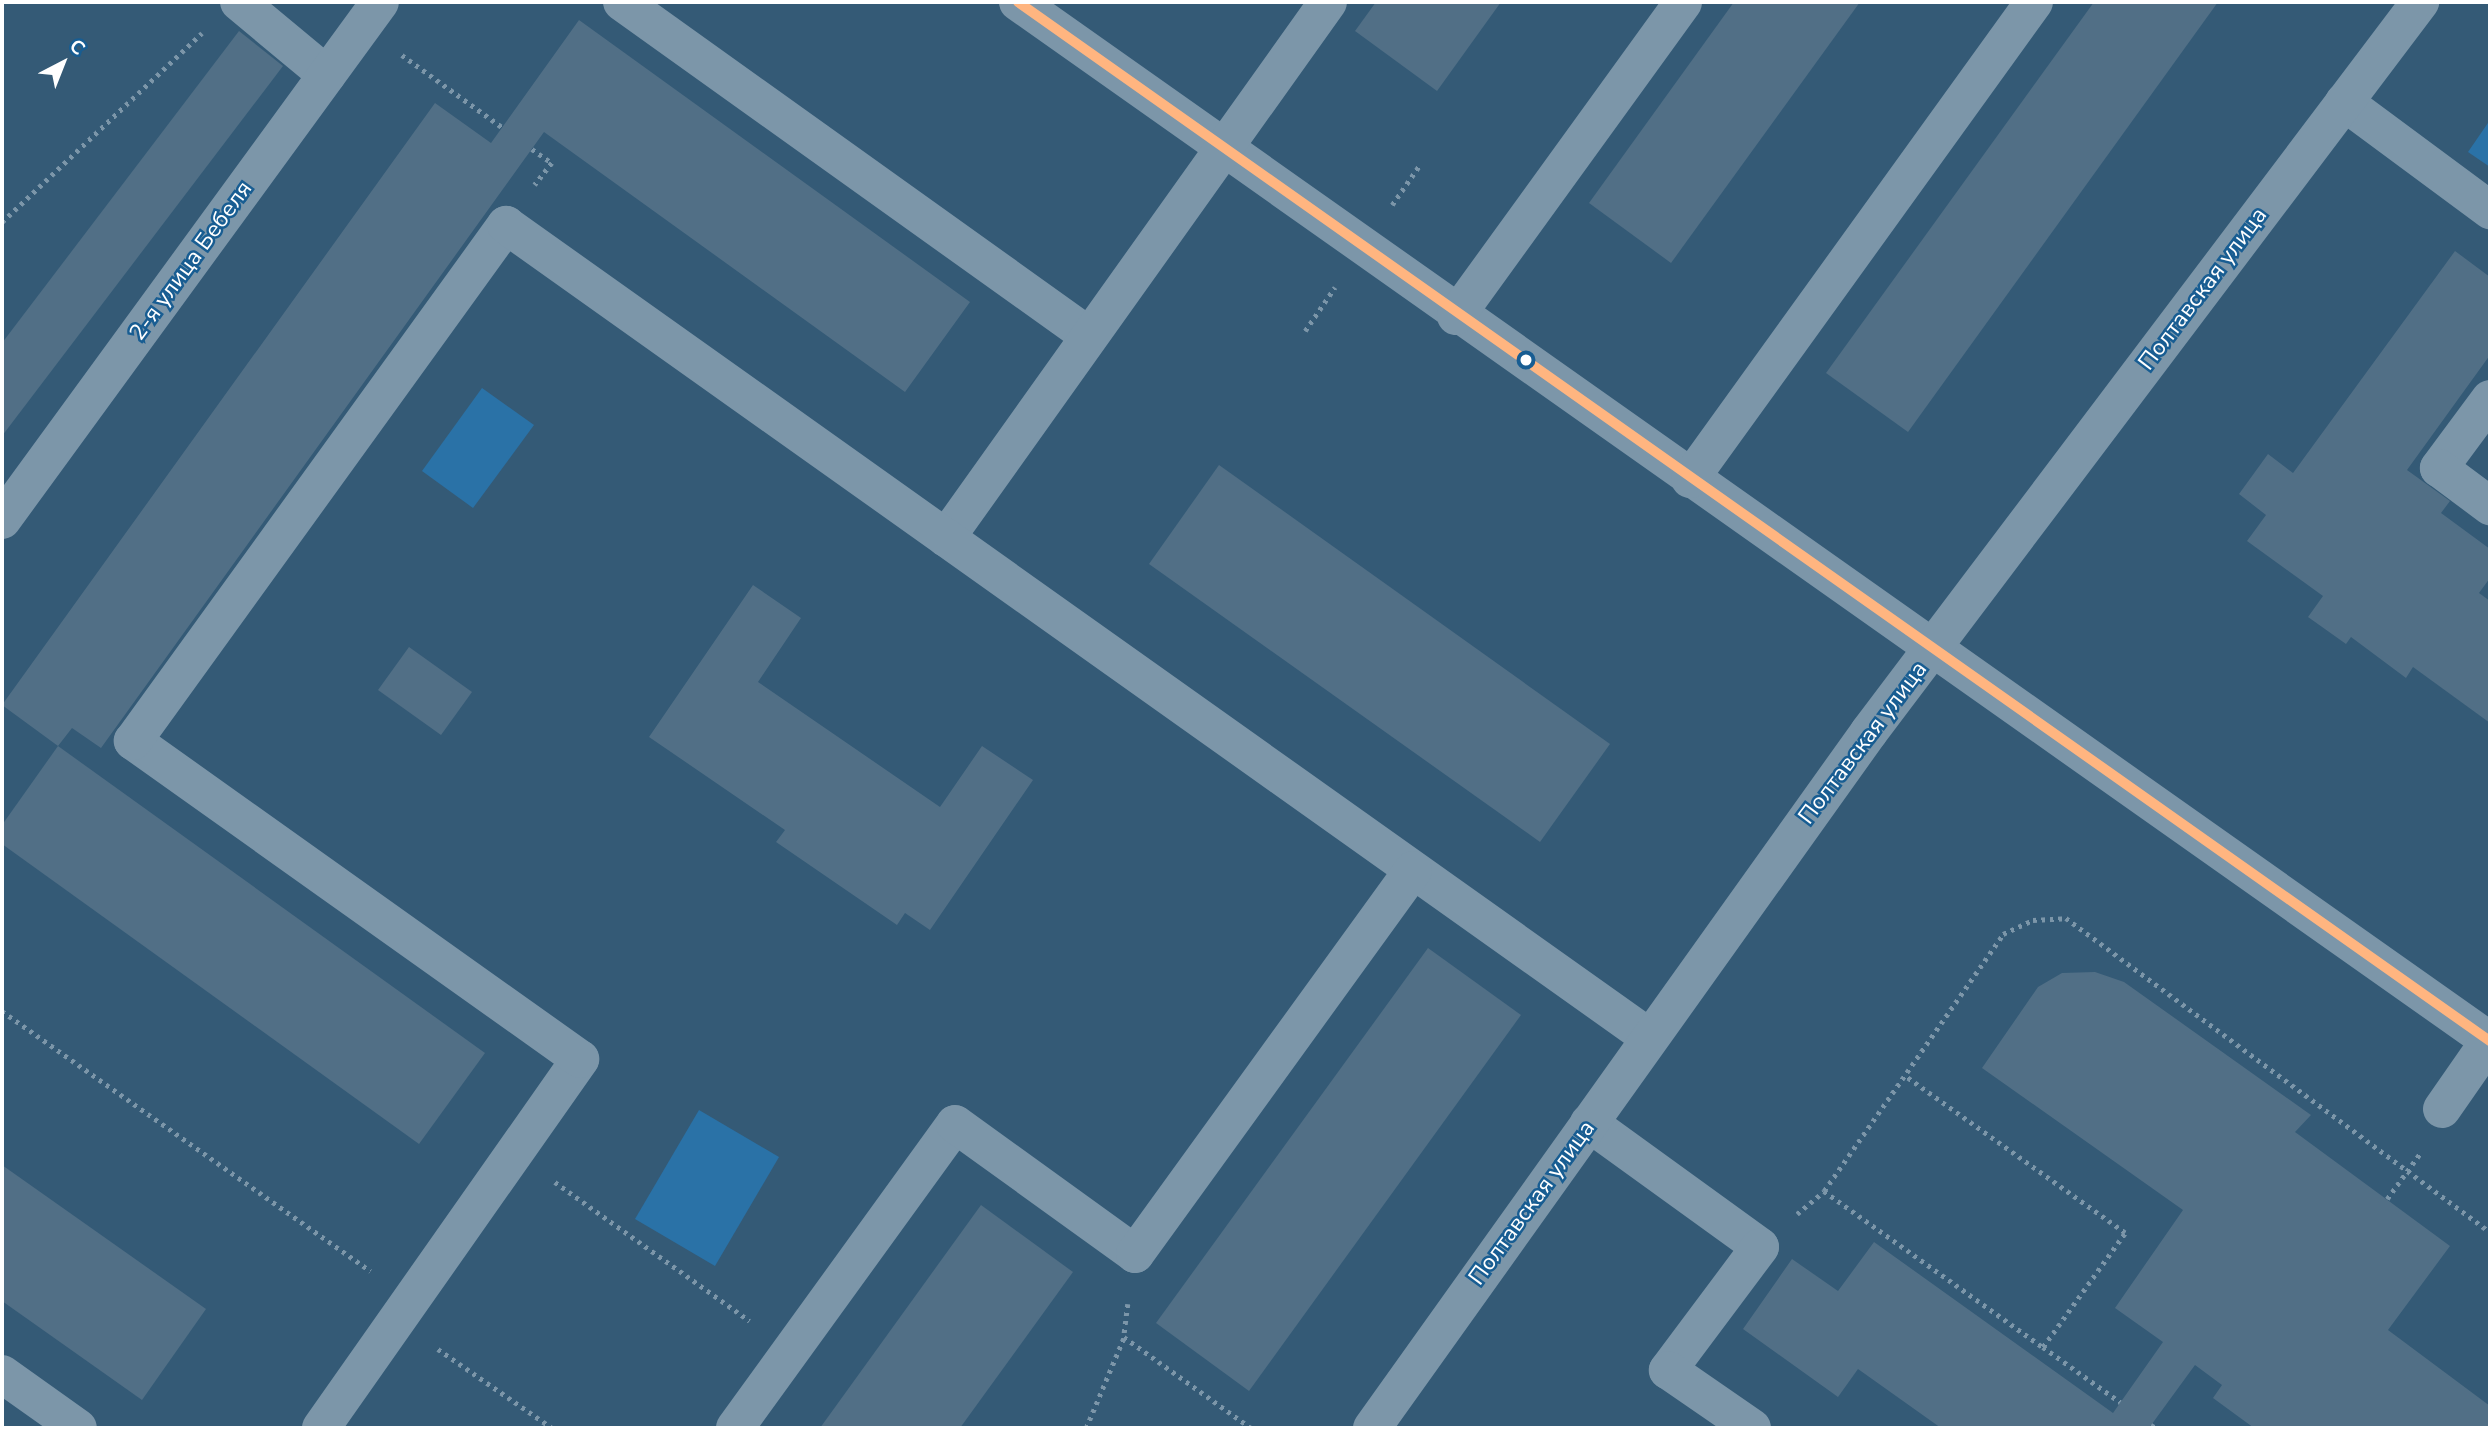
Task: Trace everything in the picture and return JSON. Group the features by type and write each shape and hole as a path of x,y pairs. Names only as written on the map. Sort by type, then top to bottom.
{"street":[{"path":"239,2 327,75"},
{"name":"2-я улица Бебеля","path":"2,520 380,2"},
{"path":"622,2 1089,336"},
{"path":"1018,2 1224,147 1456,316 2490,1040 2442,1109"},
{"path":"946,538 1328,2"},
{"path":"1456,316 1683,2"},
{"path":"1690,479 2034,2"},
{"name":"Полтавская улица","path":"1372,1428 1650,1038 1932,650 2420,2"},
{"path":"2344,102 2490,209"},
{"path":"321,1428 580,1059 133,741 506,225 1650,1038"},
{"path":"2490,399 2439,468 2490,506"},
{"path":"736,1428 956,1124 1135,1254 1413,870"},
{"path":"1589,1124 1760,1247 1668,1370 1752,1428"},
{"path":"2,1374 79,1428"}],"path":[{"path":"2,222 205,30"},
{"path":"398,53 502,127"},
{"path":"1390,208 1419,166"},
{"path":"1305,331 1342,278"},
{"path":"1760,1247 1824,1191 2003,934 2033,920 2066,918 2490,1232"},
{"path":"2,1012 404,1310 552,1428"},
{"path":"1905,1076 2125,1233 2043,1348"},
{"path":"514,1153 792,1350"},
{"path":"1824,1191 2120,1402"},
{"path":"1086,1428 1124,1336 1135,1254"},
{"path":"1124,1336 1251,1428"}],"shaded area":[{"path":"2490,120 2490,167 2468,152"},
{"path":"482,388 534,425 473,508 422,471"},
{"path":"699,1110 779,1157 715,1266 635,1219"}],"building":[{"path":"1376,2 1501,2 1437,91 1355,31"},
{"path":"1734,2 1860,2 1671,263 1589,203"},
{"path":"2094,2 2218,2 1908,432 1826,373"},
{"path":"579,20 970,302 905,392 544,132 101,748 72,728 58,746 2,705 435,103 491,143"},
{"path":"239,31 283,66 2,436 2,343"},
{"path":"2455,251 2490,277 2490,355 2407,470 2450,501 2441,513 2490,549 2490,578 2479,593 2490,601 2490,723 2413,667 2406,678 2351,637 2346,644 2308,617 2323,596 2247,541 2266,515 2239,494 2268,454 2293,473"},
{"path":"1219,465 1610,744 1540,842 1149,564"},
{"path":"753,585 801,618 758,682 940,807 982,746 1033,780 930,930 905,913 897,925 776,842 785,830 649,737"},
{"path":"409,647 472,692 441,735 378,690"},
{"path":"58,746 485,1053 419,1144 2,844 2,825"},
{"path":"1428,948 1521,1015 1249,1391 1156,1323"},
{"path":"2095,972 2124,982 2311,1115 2295,1132 2450,1246 2388,1330 2490,1406 2490,1428 2254,1428 2213,1398 2222,1385 2195,1365 2149,1428 1941,1428 1858,1369 1838,1397 1743,1329 1792,1259 1838,1291 1874,1242 2113,1413 2163,1342 2115,1308 2183,1210 1982,1068 2038,987 2062,973"},
{"path":"2,1165 206,1309 142,1400 2,1301"},
{"path":"981,1205 1073,1272 960,1428 820,1428"}],"transit line":[{"path":"1018,2 2490,1041"}]}
